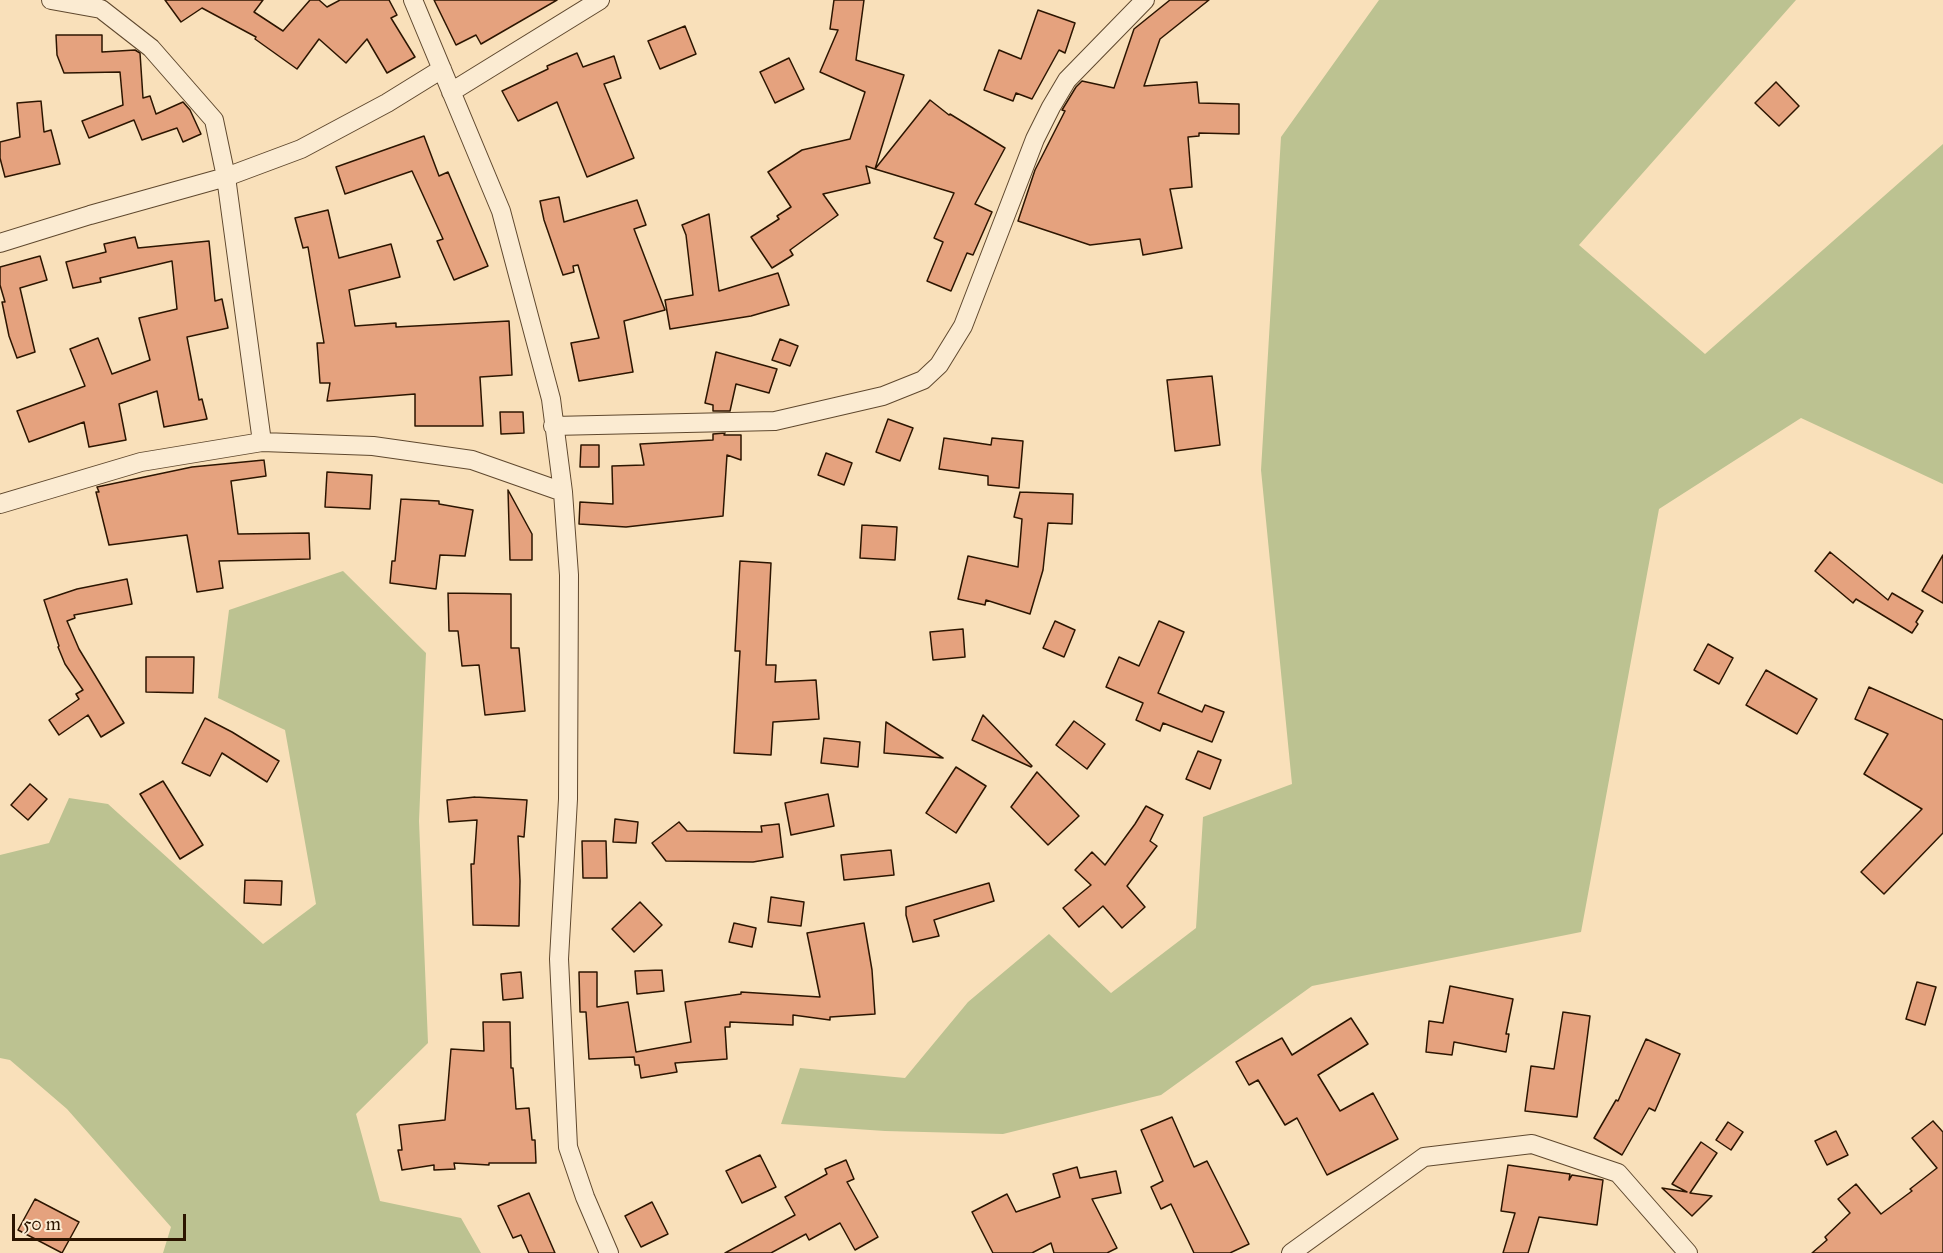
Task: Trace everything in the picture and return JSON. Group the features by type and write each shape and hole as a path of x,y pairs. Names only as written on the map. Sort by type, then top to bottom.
{"street":[{"path":"51,0 101,9 151,48 214,120 226,177 262,442"},
{"path":"413,0 501,211 551,399 569,575 568,799 559,959 568,1147 585,1197 609,1253"},
{"path":"451,92 600,0"},
{"path":"553,426 775,421 883,396 923,380 939,365 963,327 1035,139 1051,107 1067,80 1145,0"},
{"path":"0,243 226,177 301,149 387,103 442,69"},
{"path":"0,504 141,462 262,442 373,446 472,460 562,492"},
{"path":"1291,1253 1425,1157 1532,1144 1618,1173 1688,1253"}],"green space":[{"path":"1379,0 1796,0 1579,245 1705,354 1943,144 1943,484 1801,418 1659,509 1581,932 1312,986 1161,1095 1003,1134 885,1131 781,1124 800,1068 905,1078 968,1002 1049,934 1111,993 1196,928 1203,817 1292,784 1261,470 1281,137"},
{"path":"343,571 426,653 419,821 428,1043 356,1114 380,1201 461,1218 481,1253 163,1253 171,1227 67,1109 10,1060 0,1058 0,855 49,843 69,798 108,804 263,944 316,904 285,730 218,698 229,610"}],"building":[{"path":"165,0 263,0 254,12 283,31 310,0 319,0 327,7 340,0 389,0 397,15 391,18 415,57 387,73 367,39 346,63 319,39 297,69 255,39 256,37 202,8 181,22"},
{"path":"434,0 557,0 481,44 476,35 456,45"},
{"path":"834,0 864,0 856,60 904,75 875,169 866,166 870,183 823,194 838,215 790,250 793,255 772,268 751,237 779,219 777,216 791,207 768,172 802,150 850,139 865,92 820,72 838,30 830,29"},
{"path":"1170,0 1209,0 1160,39 1144,86 1197,82 1199,103 1239,104 1239,134 1199,133 1199,136 1188,137 1192,187 1170,189 1182,248 1143,255 1140,239 1090,245 1018,221 1035,170 1065,111 1062,110 1076,87 1082,81 1114,88 1134,29"},
{"path":"1038,10 1075,23 1065,53 1059,50 1032,99 1016,93 1013,101 984,90 999,50 1021,59"},
{"path":"685,26 696,54 660,69 648,41"},
{"path":"56,35 102,35 102,52 135,50 140,53 143,98 150,96 156,114 183,102 190,110 201,134 183,142 177,128 142,140 134,120 89,138 82,121 123,105 120,72 64,73 57,55"},
{"path":"577,53 583,67 614,56 621,78 604,84 634,158 587,177 557,102 518,121 502,91 548,69 547,66"},
{"path":"789,58 804,89 775,103 760,72"},
{"path":"1776,82 1799,106 1779,126 1755,103"},
{"path":"930,100 949,115 1005,148 975,204 992,212 973,255 967,253 951,291 927,281 943,242 934,238 954,193 875,169"},
{"path":"41,101 44,132 51,130 60,164 5,177 0,158 0,142 20,137 17,103"},
{"path":"424,136 439,176 448,172 488,266 454,280 437,241 443,239 412,171 345,194 336,167"},
{"path":"559,197 564,222 637,200 646,225 634,229 665,310 624,321 633,372 579,381 571,343 599,338 578,265 573,266 574,272 563,275 544,220 540,201"},
{"path":"328,210 339,258 391,244 400,277 349,290 355,326 396,323 396,327 509,321 512,375 480,377 483,426 415,426 415,394 327,401 330,383 320,383 317,343 324,343 308,247 303,248 295,218"},
{"path":"709,214 719,291 778,273 789,305 751,316 670,329 665,300 693,295 686,235 682,225"},
{"path":"135,237 138,248 209,241 215,301 222,299 228,328 187,337 199,400 202,399 207,419 164,427 157,391 119,404 126,440 89,447 84,422 29,442 17,411 85,386 70,349 98,338 112,374 150,360 139,318 177,309 172,261 100,278 101,282 73,288 66,262 106,252 104,244"},
{"path":"40,256 47,280 20,288 35,352 17,358 9,336 2,302 5,302 0,285 0,267"},
{"path":"780,339 798,346 790,366 772,360"},
{"path":"716,352 777,369 769,393 736,384 730,411 713,411 713,405 705,403"},
{"path":"1212,376 1220,445 1175,451 1167,380"},
{"path":"500,412 523,412 524,433 501,434"},
{"path":"888,419 913,428 900,461 876,452"},
{"path":"725,433 724,435 741,435 741,460 727,455 723,516 626,527 579,524 580,502 613,504 612,466 644,465 640,444 713,440 713,434"},
{"path":"944,438 991,445 992,438 1023,441 1019,488 988,485 988,476 939,469"},
{"path":"581,445 599,445 599,467 580,467"},
{"path":"826,453 852,463 844,485 818,475"},
{"path":"264,460 266,476 231,481 238,534 309,533 310,559 219,561 223,588 197,592 187,535 109,545 96,492 99,492 97,487 192,467"},
{"path":"327,472 372,475 370,509 325,507"},
{"path":"508,490 532,534 532,560 510,560"},
{"path":"1020,492 1073,494 1072,524 1048,523 1043,570 1030,614 986,600 985,605 958,599 968,556 1018,567 1022,519 1014,517"},
{"path":"401,499 439,501 439,504 473,510 465,556 440,555 436,589 390,583 392,561 395,561"},
{"path":"862,525 897,527 895,560 860,558"},
{"path":"1830,552 1888,600 1892,593 1923,611 1912,633 1856,599 1853,603 1815,571"},
{"path":"1943,555 1943,603 1922,591"},
{"path":"740,561 771,563 766,665 776,665 775,682 816,680 819,719 773,722 771,755 734,753 740,651 735,651"},
{"path":"127,579 132,604 74,615 75,618 67,621 79,649 124,723 101,737 88,715 59,735 49,720 79,699 76,694 83,690 65,664 44,600 77,589"},
{"path":"448,593 511,594 511,648 519,648 525,711 485,715 479,665 462,666 458,631 449,631"},
{"path":"1055,621 1075,630 1064,657 1043,648"},
{"path":"1159,621 1184,632 1158,693 1202,712 1205,705 1224,712 1212,742 1163,723 1160,731 1136,720 1143,703 1106,687 1119,657 1139,666"},
{"path":"963,629 965,657 933,660 930,632"},
{"path":"1708,644 1733,658 1719,684 1694,670"},
{"path":"146,657 194,657 193,693 146,692"},
{"path":"1766,670 1817,699 1797,734 1746,705"},
{"path":"1869,687 1943,720 1943,833 1884,894 1861,872 1922,809 1864,774 1888,734 1855,719"},
{"path":"983,715 1032,766 1031,767 972,740"},
{"path":"205,718 279,761 267,782 222,753 210,776 182,763"},
{"path":"1074,721 1105,744 1087,769 1056,745"},
{"path":"886,722 943,758 884,753"},
{"path":"824,738 860,742 858,767 821,763"},
{"path":"1198,751 1221,760 1210,789 1186,779"},
{"path":"956,767 986,786 956,833 926,813"},
{"path":"1037,772 1079,816 1048,845 1011,807"},
{"path":"163,781 203,845 180,859 140,794"},
{"path":"30,784 47,799 28,820 11,805"},
{"path":"828,794 834,826 791,835 785,803"},
{"path":"475,797 527,800 524,837 518,836 519,926 473,925 471,864 474,864 477,820 449,822 447,800"},
{"path":"1146,806 1163,815 1150,841 1157,846 1127,886 1145,907 1122,928 1103,906 1079,927 1063,908 1091,885 1075,870 1092,852 1105,865"},
{"path":"615,819 638,822 636,843 613,842"},
{"path":"679,822 687,831 762,832 761,826 779,824 783,857 753,862 666,861 652,843"},
{"path":"582,841 606,841 607,878 583,878"},
{"path":"891,850 894,875 844,880 841,855"},
{"path":"245,880 282,881 281,905 244,903"},
{"path":"989,883 994,901 934,920 939,936 913,942 906,907"},
{"path":"771,897 804,902 801,926 768,922"},
{"path":"640,902 662,925 634,952 612,929"},
{"path":"734,923 756,928 752,947 729,942"},
{"path":"864,923 872,970 875,1014 830,1017 830,1020 793,1015 793,1025 730,1022 730,1027 725,1027 727,1059 675,1063 677,1072 641,1078 639,1065 635,1065 634,1057 589,1059 586,1012 580,1012 579,972 597,972 597,1007 628,1002 636,1052 691,1042 685,1002 741,994 741,992 820,997 807,933"},
{"path":"662,970 664,991 637,994 635,971"},
{"path":"521,972 523,998 503,1000 501,974"},
{"path":"1917,982 1936,987 1925,1025 1906,1019"},
{"path":"1450,986 1513,999 1506,1034 1509,1034 1506,1052 1454,1042 1452,1055 1426,1052 1429,1021 1443,1023"},
{"path":"1563,1012 1590,1016 1577,1117 1525,1111 1531,1066 1554,1069"},
{"path":"1351,1018 1368,1044 1318,1075 1340,1111 1373,1093 1398,1139 1327,1175 1297,1118 1285,1125 1258,1080 1249,1085 1236,1062 1282,1038 1292,1055"},
{"path":"483,1022 510,1022 511,1068 513,1068 516,1109 529,1108 532,1140 535,1140 536,1163 489,1163 489,1165 454,1163 455,1169 434,1170 434,1165 402,1170 398,1150 402,1150 399,1125 445,1120 451,1049 484,1051"},
{"path":"1646,1039 1680,1054 1655,1111 1649,1108 1622,1155 1594,1138 1616,1100 1618,1101"},
{"path":"1172,1117 1194,1167 1207,1161 1249,1244 1230,1253 1194,1253 1171,1204 1161,1209 1151,1187 1163,1181 1141,1130"},
{"path":"1933,1121 1943,1132 1943,1253 1812,1253 1827,1240 1825,1237 1850,1213 1838,1199 1856,1184 1881,1214 1912,1191 1910,1189 1937,1168 1912,1138"},
{"path":"1728,1122 1743,1132 1731,1150 1716,1140"},
{"path":"1836,1131 1848,1155 1827,1165 1815,1141"},
{"path":"1701,1142 1717,1153 1690,1193 1712,1196 1692,1216 1662,1188 1687,1192 1672,1184"},
{"path":"760,1155 776,1187 742,1203 726,1171"},
{"path":"846,1160 854,1179 847,1182 878,1237 855,1250 840,1223 809,1240 806,1234 771,1253 725,1253 795,1215 785,1197 827,1174 825,1169"},
{"path":"1508,1165 1570,1174 1569,1180 1572,1175 1603,1180 1597,1225 1539,1217 1528,1253 1503,1253 1515,1213 1501,1211"},
{"path":"1077,1167 1080,1178 1116,1171 1121,1193 1092,1199 1117,1248 1107,1253 1054,1253 1051,1243 1032,1253 993,1253 972,1212 1007,1194 1016,1212 1060,1197 1053,1174"},
{"path":"529,1193 555,1253 529,1253 521,1235 513,1238 498,1206"},
{"path":"35,1199 79,1222 62,1253 18,1230"},
{"path":"652,1202 668,1234 641,1247 625,1216"}]}
